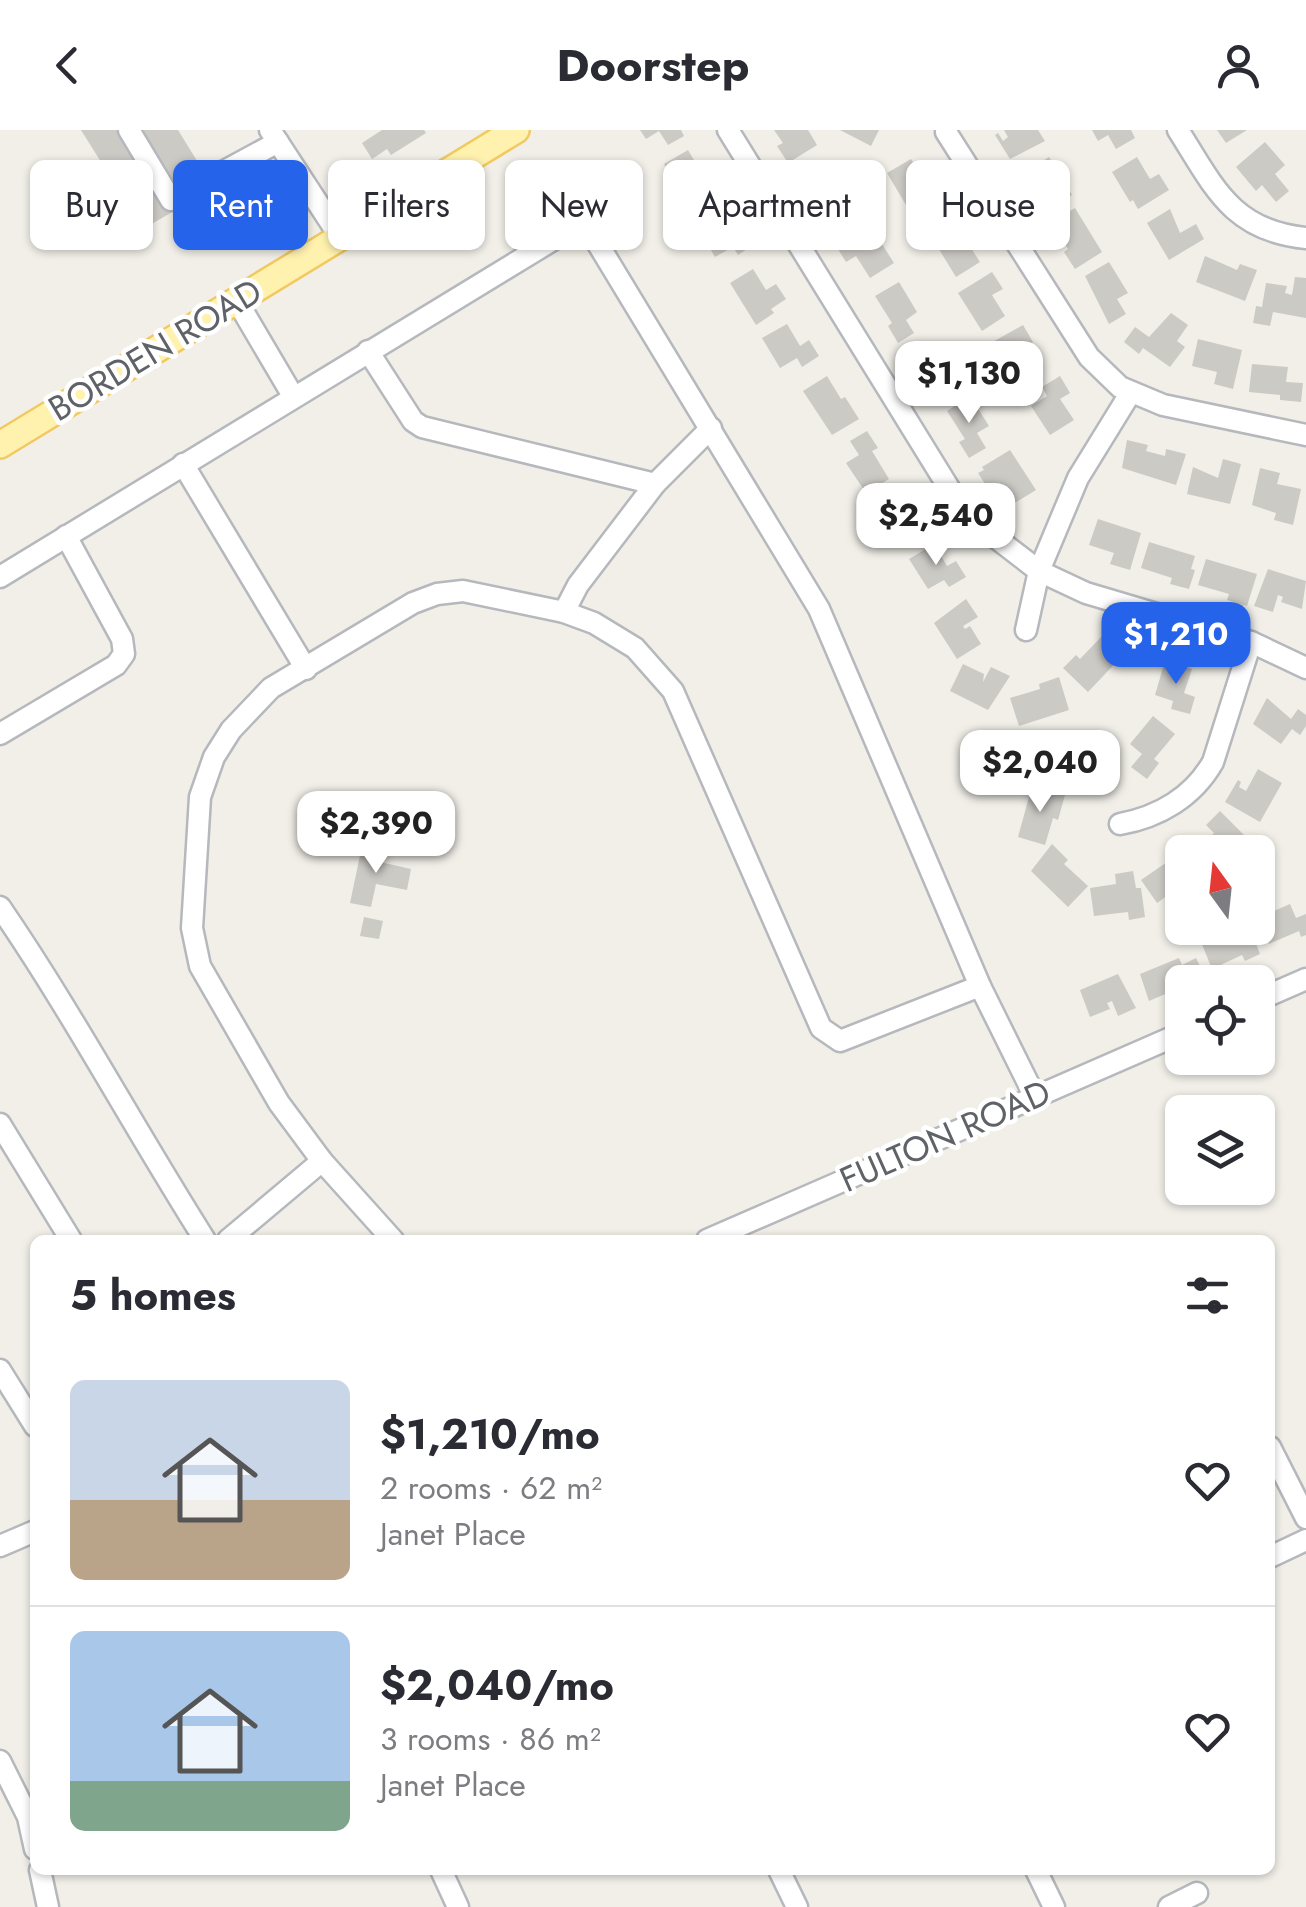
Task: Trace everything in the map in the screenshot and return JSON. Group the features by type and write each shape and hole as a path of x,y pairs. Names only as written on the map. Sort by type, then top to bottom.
{"main road":[{"name":"BORDEN ROAD","path":"454,160 486,138 516,130"},
{"name":"BORDEN ROAD","path":"0,445 328,245"}],"street":[{"path":"130,130 172,200 274,136 328,219"},
{"path":"728,130 965,514 1039,571 1086,592 1250,642 1306,668"},
{"path":"1178,130 1217,192 1245,220 1276,235 1306,238"},
{"path":"946,132 1089,357 1120,387 1162,404 1306,435"},
{"path":"0,577 584,220 819,609 980,986 1036,1097"},
{"path":"237,300 293,396"},
{"path":"368,352 413,422 422,427 655,484"},
{"path":"1026,630 1039,571 1078,478 1131,392"},
{"path":"564,612 578,585 655,484 712,428"},
{"path":"183,464 306,669"},
{"path":"0,734 116,665 124,654 122,639 66,536"},
{"path":"389,1235 322,1161 278,1103 200,966 192,928 200,797 214,756 231,730 271,688 413,604 437,594 462,591 564,612 594,623 634,648 672,691 821,1028 840,1041 980,986"},
{"path":"1120,824 1142,820 1177,803 1205,775 1213,762 1250,642"},
{"path":"0,907 48,978 202,1235"},
{"path":"1275,993 1306,979"},
{"name":"FULTON ROAD","path":"719,1235 1165,1040"},
{"path":"0,1124 67,1235"},
{"path":"234,1235 322,1161"},
{"path":"0,1370 30,1418"},
{"path":"1275,1456 1306,1518"},
{"path":"0,1546 30,1533"},
{"path":"1275,1555 1306,1540"},
{"path":"0,1761 30,1813"},
{"path":"41,1875 48,1907"},
{"path":"443,1875 458,1907"},
{"path":"781,1875 797,1907"},
{"path":"1038,1875 1054,1907"},
{"path":"1168,1907 1197,1893"}],"building":[{"path":"81,130 124,130 143,160 100,160"},
{"path":"137,130 178,130 197,160 173,160 173,188"},
{"path":"382,130 426,133 391,155 387,149 372,159 362,143"},
{"path":"640,130 681,130 684,136 668,145 659,131 646,139"},
{"path":"774,130 808,130 817,145 786,160 777,146 783,143"},
{"path":"840,130 879,130 871,146"},
{"path":"1004,130 1038,130 1045,141 1010,159 995,135 998,133 1003,141 1008,137"},
{"path":"1092,130 1131,130 1135,138 1116,149 1108,135 1098,141"},
{"path":"1217,130 1247,130 1226,143"},
{"path":"1265,142 1285,165 1275,174 1289,191 1276,202 1262,185 1256,191 1236,167"},
{"path":"688,150 694,160 671,160"},
{"path":"1137,157 1150,179 1159,174 1169,190 1138,209 1112,172"},
{"path":"906,162 906,205 887,173"},
{"path":"153,177 173,209 153,223"},
{"path":"1075,208 1102,252 1075,269 1064,252 1070,250 1070,211"},
{"path":"1170,209 1180,233 1196,224 1204,239 1169,260 1147,223"},
{"path":"838,250 886,250 894,263 870,278 856,256 846,262"},
{"path":"939,250 972,250 980,262 956,277"},
{"path":"1205,256 1237,270 1240,264 1257,270 1245,301 1196,282"},
{"path":"1109,262 1128,293 1117,299 1126,314 1109,324 1085,276"},
{"path":"753,269 766,290 776,284 786,299 756,325 730,283"},
{"path":"992,272 1003,289 992,295 1005,316 982,331 958,293"},
{"path":"1295,277 1306,278 1306,318 1273,312 1270,326 1253,323 1256,306 1262,307 1266,283 1287,286 1285,293 1292,295"},
{"path":"899,282 917,312 906,320 914,333 898,343 888,326 892,323 875,296"},
{"path":"1171,313 1188,325 1177,341 1185,347 1170,367 1143,348 1139,354 1124,342 1135,327 1149,337"},
{"path":"787,324 800,346 809,340 819,356 802,367 797,358 780,368 762,338"},
{"path":"1023,325 1033,342 1024,348 1037,369 1014,383 989,344"},
{"path":"1198,339 1242,350 1233,389 1214,384 1217,372 1192,366"},
{"path":"950,351 968,381 944,396 931,375 921,381 910,364 928,352 934,361"},
{"path":"1252,364 1288,367 1286,382 1303,383 1301,402 1249,392"},
{"path":"827,376 859,419 832,435 803,391"},
{"path":"1060,376 1070,393 1060,399 1074,420 1050,435 1031,406 1047,396 1042,387"},
{"path":"970,396 989,426 977,433 986,448 969,458 959,442 965,439 947,411"},
{"path":"867,431 878,448 872,451 889,479 866,493 846,463 859,455 850,441"},
{"path":"1127,440 1148,445 1146,451 1165,456 1166,449 1186,454 1176,485 1122,468"},
{"path":"1010,450 1036,490 1013,504 999,483 989,490 978,473"},
{"path":"1223,459 1241,464 1230,504 1187,494 1193,467 1218,478"},
{"path":"1260,468 1280,473 1277,484 1301,489 1293,525 1274,520 1276,513 1252,505"},
{"path":"902,490 915,512 911,514 908,508 902,512 915,534 891,548 873,518 891,507 887,499"},
{"path":"1098,519 1141,533 1130,570 1110,564 1114,553 1089,545"},
{"path":"1149,542 1195,556 1189,589 1170,584 1172,578 1141,568"},
{"path":"934,544 947,566 956,561 966,577 949,587 944,580 928,589 909,559"},
{"path":"1206,559 1257,574 1247,606 1227,600 1229,594 1198,585"},
{"path":"1268,569 1306,581 1302,609 1281,602 1283,597 1278,595 1273,612 1254,606"},
{"path":"966,599 978,617 963,626 970,626 981,644 957,659 934,623"},
{"path":"1104,634 1124,654 1088,692 1063,668 1076,655 1080,659"},
{"path":"1165,661 1192,669 1184,693 1195,697 1190,714 1171,709 1173,701 1155,695"},
{"path":"963,664 984,674 983,682 991,667 1010,676 988,710 950,691"},
{"path":"1059,677 1069,710 1019,726 1010,698 1040,689 1039,684"},
{"path":"1267,698 1291,719 1298,709 1306,715 1306,726 1300,735 1292,729 1281,744 1253,724"},
{"path":"1153,716 1175,734 1154,759 1159,763 1147,779 1131,767 1142,754 1130,744"},
{"path":"1089,731 1102,748 1097,752 1109,767 1093,778 1086,768 1066,783 1049,761"},
{"path":"1258,769 1282,783 1260,822 1225,802 1238,780 1239,787 1246,791"},
{"path":"1032,786 1065,795 1045,845 1018,837"},
{"path":"1220,811 1244,835 1212,835 1206,825"},
{"path":"1052,844 1068,860 1064,864 1088,886 1068,907 1031,871"},
{"path":"362,846 383,850 380,862 411,869 407,890 376,884 371,907 350,903"},
{"path":"1165,863 1165,897 1157,903 1141,880"},
{"path":"1133,871 1136,888 1141,888 1145,917 1129,920 1128,912 1094,916 1090,888 1116,884 1115,874"},
{"path":"1290,904 1296,918 1306,914 1306,935 1301,937 1299,931 1275,941 1275,911"},
{"path":"364,917 383,921 379,939 360,936"},
{"path":"1202,945 1256,945 1260,954 1245,961 1242,955 1221,965 1210,965"},
{"path":"1179,958 1182,965 1165,965 1165,994 1149,1001 1140,974"},
{"path":"1118,974 1136,1008 1118,1016 1112,1001 1107,1003 1110,1009 1090,1017 1080,990"}]}
